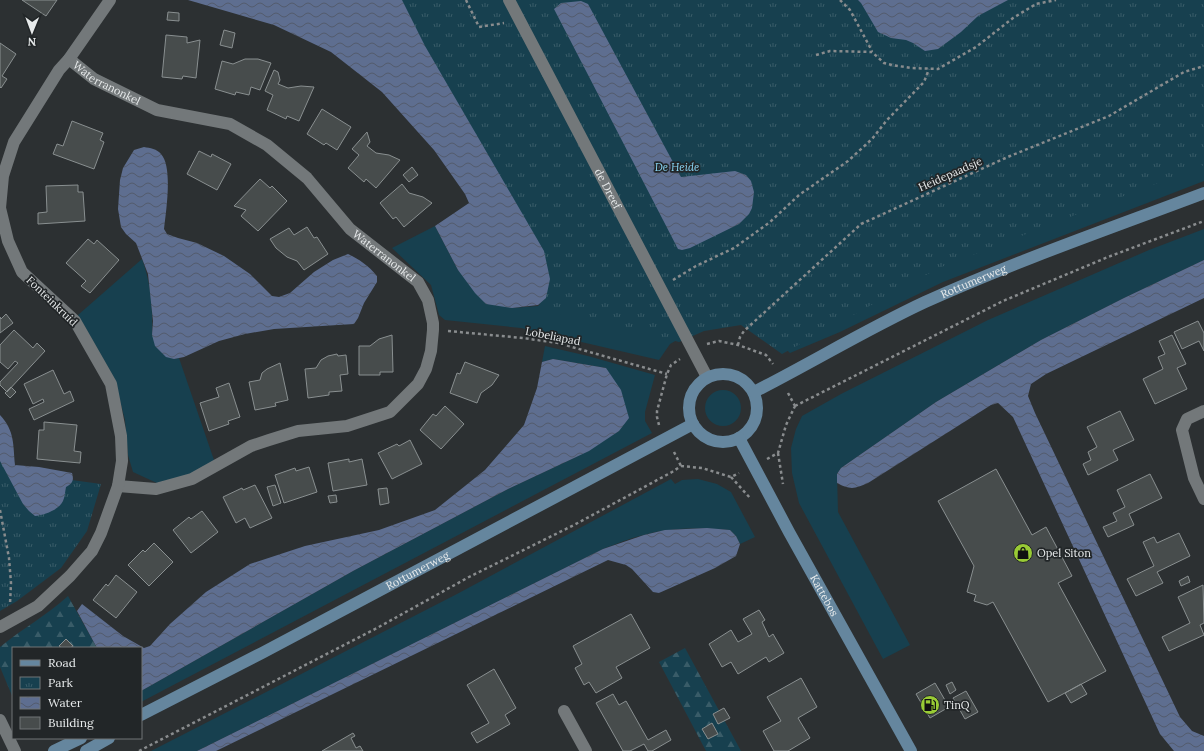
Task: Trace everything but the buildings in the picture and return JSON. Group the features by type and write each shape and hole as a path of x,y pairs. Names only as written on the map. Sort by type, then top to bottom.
{"main road":[{"name":"Rottumerweg","path":"754,392 891,319 944,294 1003,268 1204,193"},
{"path":"718,374 730,374 746,382 754,392 758,408 756,418 752,428 739,438 729,442 713,441 703,436 693,424 689,412 689,401 694,390 707,377 718,374"},
{"name":"Rottumerweg","path":"142,714 302,632 693,424"},
{"name":"Kattebos","path":"739,438 789,532 911,751"},
{"path":"54,751 78,739"},
{"path":"86,751 107,739"}],"street":[{"name":"Fonteinkruid","path":"0,627 38,606 70,576 92,551 118,486 122,461 121,436 111,384 75,321 22,272 8,241 0,208 3,176 14,142 59,70 69,59 110,0"},
{"name":"de Dreef","path":"509,0 707,377"},
{"name":"Waterranonkel","path":"69,59 94,79 157,110 230,124 266,145 307,178 350,229 418,282 428,300 434,330 432,351 426,369 418,384 390,412 347,426 298,431 269,440 251,446 192,479 156,489 118,486"},
{"path":"1204,411 1187,419 1182,430 1194,478 1204,499"},
{"path":"564,711 586,751"},
{"path":"0,720 15,751"}],"path":[{"path":"466,0 479,27 503,23 520,23"},
{"path":"840,0 850,10 872,52 884,63 929,69 938,69 976,47 1013,18 1036,4 1056,0"},
{"path":"816,55 830,51 872,52"},
{"name":"Heidepaadsje","path":"738,345 740,337 744,331 861,224 1010,156 1109,116 1184,72 1204,66"},
{"path":"660,287 696,266 734,248 770,222 799,195 848,161 872,139 887,120 924,82 929,69"},
{"path":"763,460 778,453 786,425 795,406 1003,301 1108,257 1204,221"},
{"name":"Lobeliapad","path":"434,330 522,338 558,343 667,374"},
{"path":"704,345 719,341 738,345 766,355 775,368"},
{"path":"661,428 657,417 657,411 667,374 674,362 682,357"},
{"path":"786,388 795,406"},
{"path":"671,447 681,466"},
{"path":"139,751 581,521 681,466 702,468 731,477 744,470"},
{"path":"0,510 9,558 11,583 10,601"}],"green space":[{"name":"De Heide","path":"366,0 1204,0 1204,165 939,268 782,354 741,325 704,331 679,342 527,300"},
{"path":"1204,155 1204,181 943,282 840,332 790,353 778,342 830,313"},
{"path":"435,226 458,270 512,308 538,306 546,298 677,340 670,344 659,360 521,328 445,320 439,315 431,285 392,248"},
{"path":"1204,229 1204,260 1041,340 936,402 841,468 837,474 838,512 910,645 883,659 799,503 792,473 791,448 796,429 802,416 841,394 988,320 1149,250"},
{"path":"142,259 148,277 151,297 152,335 174,359 179,358 215,463 196,474 159,484 133,472 128,455 125,420 114,378 78,315"},
{"path":"545,346 588,356 655,375 645,412 645,421 652,433 142,701 142,690 353,571 508,489 576,457 619,431 606,368 553,359 542,362"},
{"path":"727,390 736,395 740,401 740,415 736,421 727,426 719,426 710,421 706,415 705,404 710,395 716,391"},
{"path":"0,447 13,472 101,484 87,531 61,568 17,601 0,611"},
{"path":"671,479 675,484 682,480 698,479 717,484 731,492 755,537 740,544 736,536 730,530 687,529 654,532 623,541 603,549 197,751 151,751 457,594"},
{"path":"68,596 96,647 12,647 12,696 0,667 0,647"},
{"path":"685,648 741,751 706,751 659,662"}],"water":[{"path":"188,0 402,0 425,46 544,251 550,279 546,298 538,305 512,308 486,304 475,293 458,270 435,226 469,203 465,194 434,150 382,92 331,52 274,25"},
{"path":"858,0 1008,0 978,16 961,32 938,49 925,51 906,40 891,38 878,32"},
{"path":"581,1 588,4 681,177 735,171 746,175 751,181 754,192 752,208 749,214 739,224 690,248 682,250 678,249 554,9 561,3"},
{"path":"144,147 158,151 165,160 168,190 164,229 167,234 197,243 224,256 250,274 272,296 279,297 290,293 314,272 333,260 348,254 367,266 377,276 377,282 364,303 354,324 274,329 245,334 219,341 184,357 174,359 166,357 155,346 152,335 153,321 148,274 136,243 121,227 118,209 120,180 123,168 134,150"},
{"path":"1204,260 1204,298 1046,374 1031,384 1028,396 1180,717 1192,731 1204,736 1204,751 1174,751 1160,734 1013,417 998,403 991,405 868,483 849,488 837,483 837,474 841,468 936,402 1041,340"},
{"path":"553,359 606,368 621,390 629,418 619,431 589,451 508,489 353,571 142,690 142,647 96,647 77,611 82,604 123,636 144,648 150,646 170,624 206,592 250,564 305,546 379,530 435,510 485,470 524,425 537,388 542,362"},
{"path":"0,415 11,433 15,465 39,467 72,473 73,478 70,484 66,487 63,501 55,509 35,516 23,504 0,461"},
{"path":"707,528 730,530 736,536 740,544 736,556 715,568 659,593 653,592 632,569 626,565 608,560 216,751 197,751 603,549 644,535 665,530"}],"place":[{"name":"Opel Siton","path":"1023,553"},
{"name":"TinQ","path":"930,705"}]}
